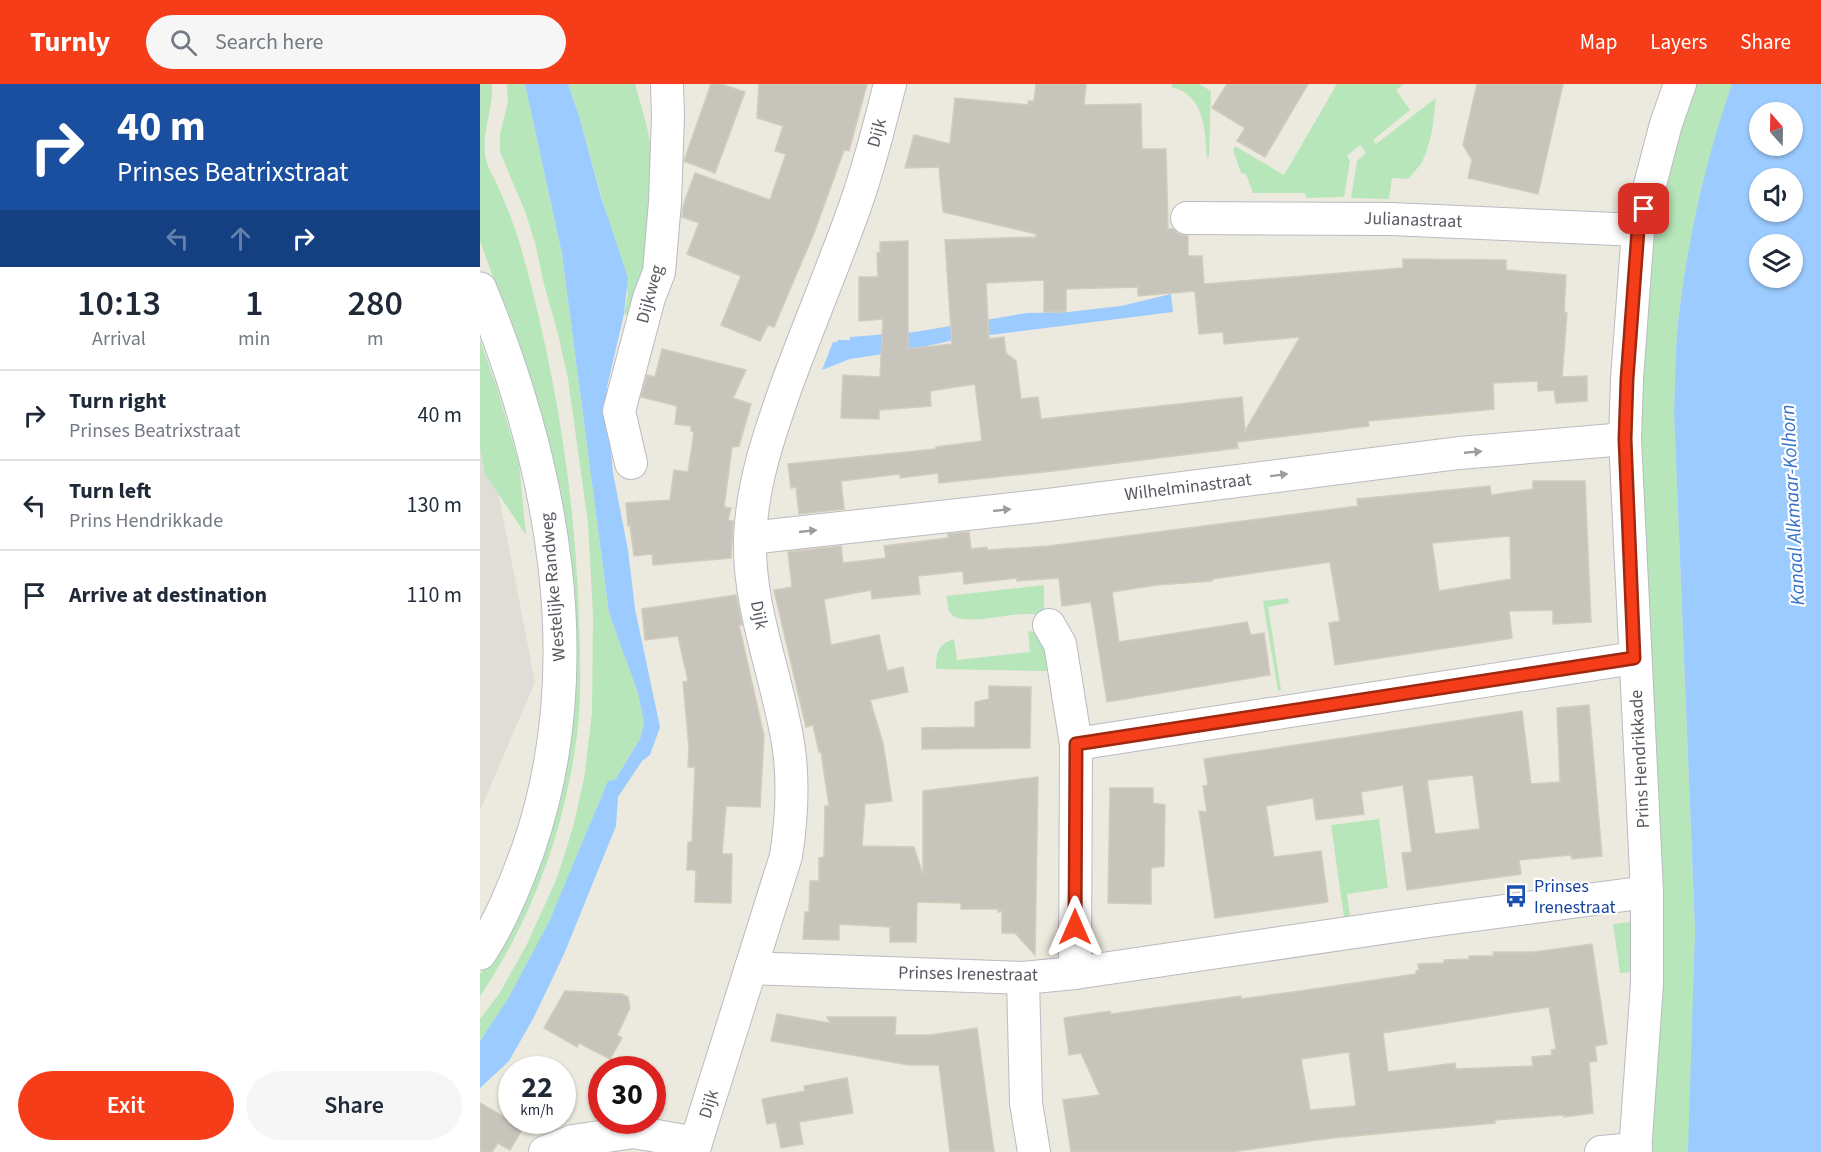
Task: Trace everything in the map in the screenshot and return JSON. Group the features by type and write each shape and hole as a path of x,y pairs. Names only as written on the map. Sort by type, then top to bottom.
{"street":[{"name":"Dijkweg","path":"631,463 619,411 649,298 659,272 665,202 667,84"},
{"name":"Dijk","path":"695,1148 786,856 791,825 792,788 788,743 759,621 751,571 750,538 755,488 766,442 850,221 873,151 890,84"},
{"name":"Prins Hendrikkade","path":"1635,1150 1647,984 1647,892 1625,439 1627,379 1638,230 1666,123 1680,84"},
{"name":"Julianastraat","path":"1187,218 1385,219 1638,230"},
{"name":"Westelijke Randweg","path":"480,289 514,378 534,453 549,523 561,636 558,719 549,776 518,879 480,953"},
{"name":"Wilhelminastraat","path":"750,538 1048,505 1458,453 1625,439"},
{"path":"1049,625 1060,644 1076,744 1075,973"},
{"path":"1076,744 1634,658"},
{"name":"Prinses Irenestraat","path":"751,968 1023,978 1075,973 1647,892"},
{"path":"1023,978 1026,1103 1034,1152"},
{"path":"545,1152 573,1141 634,1132 695,1148"},
{"path":"1601,1152 1635,1150"}],"shaded area":[{"path":"480,399 535,682 480,811"}],"green space":[{"path":"480,84 492,84 485,140 486,159 509,212 522,251 544,341 561,432 577,571 580,706 572,770 544,871 516,935 480,996 480,974 485,968 557,798 570,740 573,658 517,344 480,241"},
{"path":"507,84 525,84 562,254 609,613 638,693 644,723 640,739 615,780 608,782 552,915 520,981 480,1040 480,1019 499,994 526,946 557,878 573,827 584,779 592,713 593,615 588,523 568,379 558,334 526,214 500,152 500,134 508,102"},
{"path":"568,84 635,84 650,142 653,186 650,230 635,317 624,314 628,293 580,119"},
{"path":"1172,84 1199,84 1211,91 1209,157 1207,158 1204,125 1197,106 1182,91 1171,87"},
{"path":"1337,84 1404,84 1396,90 1410,110 1373,140 1376,144 1436,98 1432,132 1421,164 1408,179 1392,178 1389,199 1351,198 1357,161 1366,153 1360,145 1347,156 1350,161 1344,197 1307,198 1305,193 1253,193 1246,174 1241,173 1233,150 1235,146 1284,175"},
{"path":"1694,84 1732,84 1697,207 1685,270 1676,354 1674,412 1695,930 1690,1122 1688,1152 1649,1152 1637,452 1646,283 1665,183"},
{"path":"480,340 519,463 526,535 485,474 480,448"},
{"path":"1044,585 1044,616 1021,614 985,619 962,619 953,616 949,611 946,596"},
{"path":"1288,598 1289,603 1268,607 1281,690 1278,691 1263,601"},
{"path":"1028,631 1039,633 1054,669 1045,671 936,669 939,650 949,641 954,639 957,660 1030,652"},
{"path":"1379,819 1388,888 1347,894 1350,916 1344,917 1331,825"},
{"path":"1631,922 1632,972 1620,973 1613,924"}],"water":[{"path":"525,84 568,84 601,197 628,278 624,314 607,387 606,401 613,473 628,550 635,609 660,727 650,755 642,761 618,797 616,826 564,954 534,1017 512,1056 498,1056 498,1071 480,1088 480,1041 508,999 549,922 608,781 615,780 640,739 644,723 638,693 609,613 562,254"},
{"name":"Kanaal Alkmaar-Kolhorn","path":"1732,84 1821,84 1821,1152 1688,1152 1695,930 1674,412 1675,363 1685,270 1704,176"},
{"path":"1171,294 1173,312 958,339 909,350 850,359 822,370 833,342 850,340 850,337 915,332 1027,313 1068,312 1121,306"}],"building":[{"path":"711,84 721,84 745,92 715,173 684,161"},
{"path":"759,84 867,84 849,151 844,150 814,233 774,327 768,325 760,341 721,325 741,276 687,254 699,223 682,217 683,206 695,173 770,200 786,154 775,151 783,126 757,118"},
{"path":"1036,84 1086,84 1084,105 1141,104 1142,149 1166,149 1168,229 1174,229 1178,234 1188,236 1188,256 1202,256 1204,284 1403,268 1403,259 1506,260 1506,270 1566,275 1564,312 1567,313 1562,377 1587,376 1587,401 1556,403 1554,390 1538,391 1538,381 1493,383 1494,409 1368,421 1369,426 1237,442 1238,448 1053,471 939,483 938,473 900,478 900,474 841,481 844,509 799,514 796,487 791,488 788,464 936,449 936,447 982,441 975,384 930,391 931,406 879,410 879,419 841,418 843,375 880,377 883,319 859,321 859,277 878,277 877,253 880,253 880,242 908,241 908,349 952,344 945,240 1036,237 1036,234 943,212 939,167 905,168 914,135 950,144 955,98 1029,105 1028,101 1034,101","holes":["1044,280 1044,312 1066,312 1066,289 1138,287 1138,296 1195,291 1199,334 1223,332 1224,344 1300,337 1245,431 1242,397 1041,419 1038,397 1021,399 1016,361 1006,353 1004,337 989,339 986,283"]},
{"path":"1227,84 1308,84 1265,157 1237,141 1245,128 1212,108"},
{"path":"1477,84 1563,84 1538,194 1468,178 1472,160 1463,145"},
{"path":"662,349 746,370 733,398 751,404 739,446 732,447 724,507 731,508 728,520 733,521 731,558 653,565 652,554 634,556 626,503 670,500 674,470 688,472 694,432 691,431 691,426 675,424 677,406 641,397 647,375 655,377"},
{"path":"1533,481 1585,481 1591,622 1553,624 1553,610 1509,611 1512,638 1335,665 1329,623 1340,621 1330,562 1212,579 1212,581 1157,585 1112,592 1119,642 1247,622 1251,635 1264,633 1270,675 1107,702 1091,602 1062,606 1059,578 1017,581 1017,578 964,584 963,571 918,576 920,594 872,599 871,590 824,599 831,645 879,635 887,671 903,667 908,692 870,700 883,743 892,801 865,804 862,846 914,847 923,875 923,791 1038,777 1035,955 1015,933 1002,933 1002,911 998,912 998,909 961,909 961,903 917,902 916,942 890,942 890,927 839,924 839,940 803,939 805,912 809,912 810,881 819,881 819,858 824,857 825,806 829,806 821,752 819,752 813,725 806,727 774,590 792,587 788,552 841,546 843,563 886,558 884,546 948,538 948,534 969,532 971,549 1049,546 1358,506 1357,499 1490,486 1491,495 1533,489","holes":["1510,536 1511,579 1439,591 1432,543"]},
{"path":"736,595 742,625 739,625 764,736 760,807 726,806 722,854 732,854 731,903 695,902 696,870 687,870 688,842 692,842 695,767 688,767 689,747 683,682 688,681 678,636 645,640 642,609"},
{"path":"989,686 1031,687 1030,748 922,749 922,728 975,727 975,702 989,699"},
{"path":"1589,705 1602,856 1572,859 1571,855 1519,860 1521,874 1407,890 1402,853 1412,852 1403,785 1361,792 1364,814 1316,820 1313,798 1266,806 1274,857 1321,851 1328,902 1215,918 1199,811 1207,812 1203,786 1208,785 1204,759 1522,711 1531,784 1560,782 1557,708","holes":["1473,775 1480,829 1435,834 1427,780"]},
{"path":"1110,788 1153,788 1153,803 1165,805 1164,866 1151,868 1151,904 1108,903"},
{"path":"1592,944 1607,1044 1595,1046 1597,1061 1589,1062 1593,1113 1564,1117 1564,1115 1495,1120 1495,1123 1332,1138 1231,1152 1071,1152 1063,1100 1100,1095 1081,1053 1069,1055 1064,1018 1110,1011 1111,1014 1241,996 1241,999 1293,992 1416,974 1419,970 1418,964 1444,963 1444,960 1469,959 1469,956 1494,956 1493,952 1534,952","holes":["1549,1007 1556,1049 1551,1050 1552,1055 1532,1057 1533,1066 1456,1069 1455,1063 1388,1072 1383,1033","1349,1052 1356,1106 1310,1110 1301,1059"]},
{"path":"565,991 622,994 628,997 630,1008 617,1035 622,1038 612,1056 604,1056 579,1043 577,1047 544,1028"},
{"path":"777,1014 830,1023 827,1017 896,1017 895,1035 931,1035 977,1028 994,1152 950,1152 939,1065 909,1065 771,1041"},
{"path":"847,1078 853,1113 799,1122 803,1144 781,1148 776,1122 767,1124 762,1099 805,1091 804,1086"},
{"path":"480,1103 498,1113 498,1134 519,1134 510,1150 498,1143 492,1152 480,1152"}],"place":[{"name":"Prinses Irenestraat","path":"1516,896"}],"route":[{"path":"1075,927 1076,744 1634,658 1625,439 1638,230 1644,209"}]}
